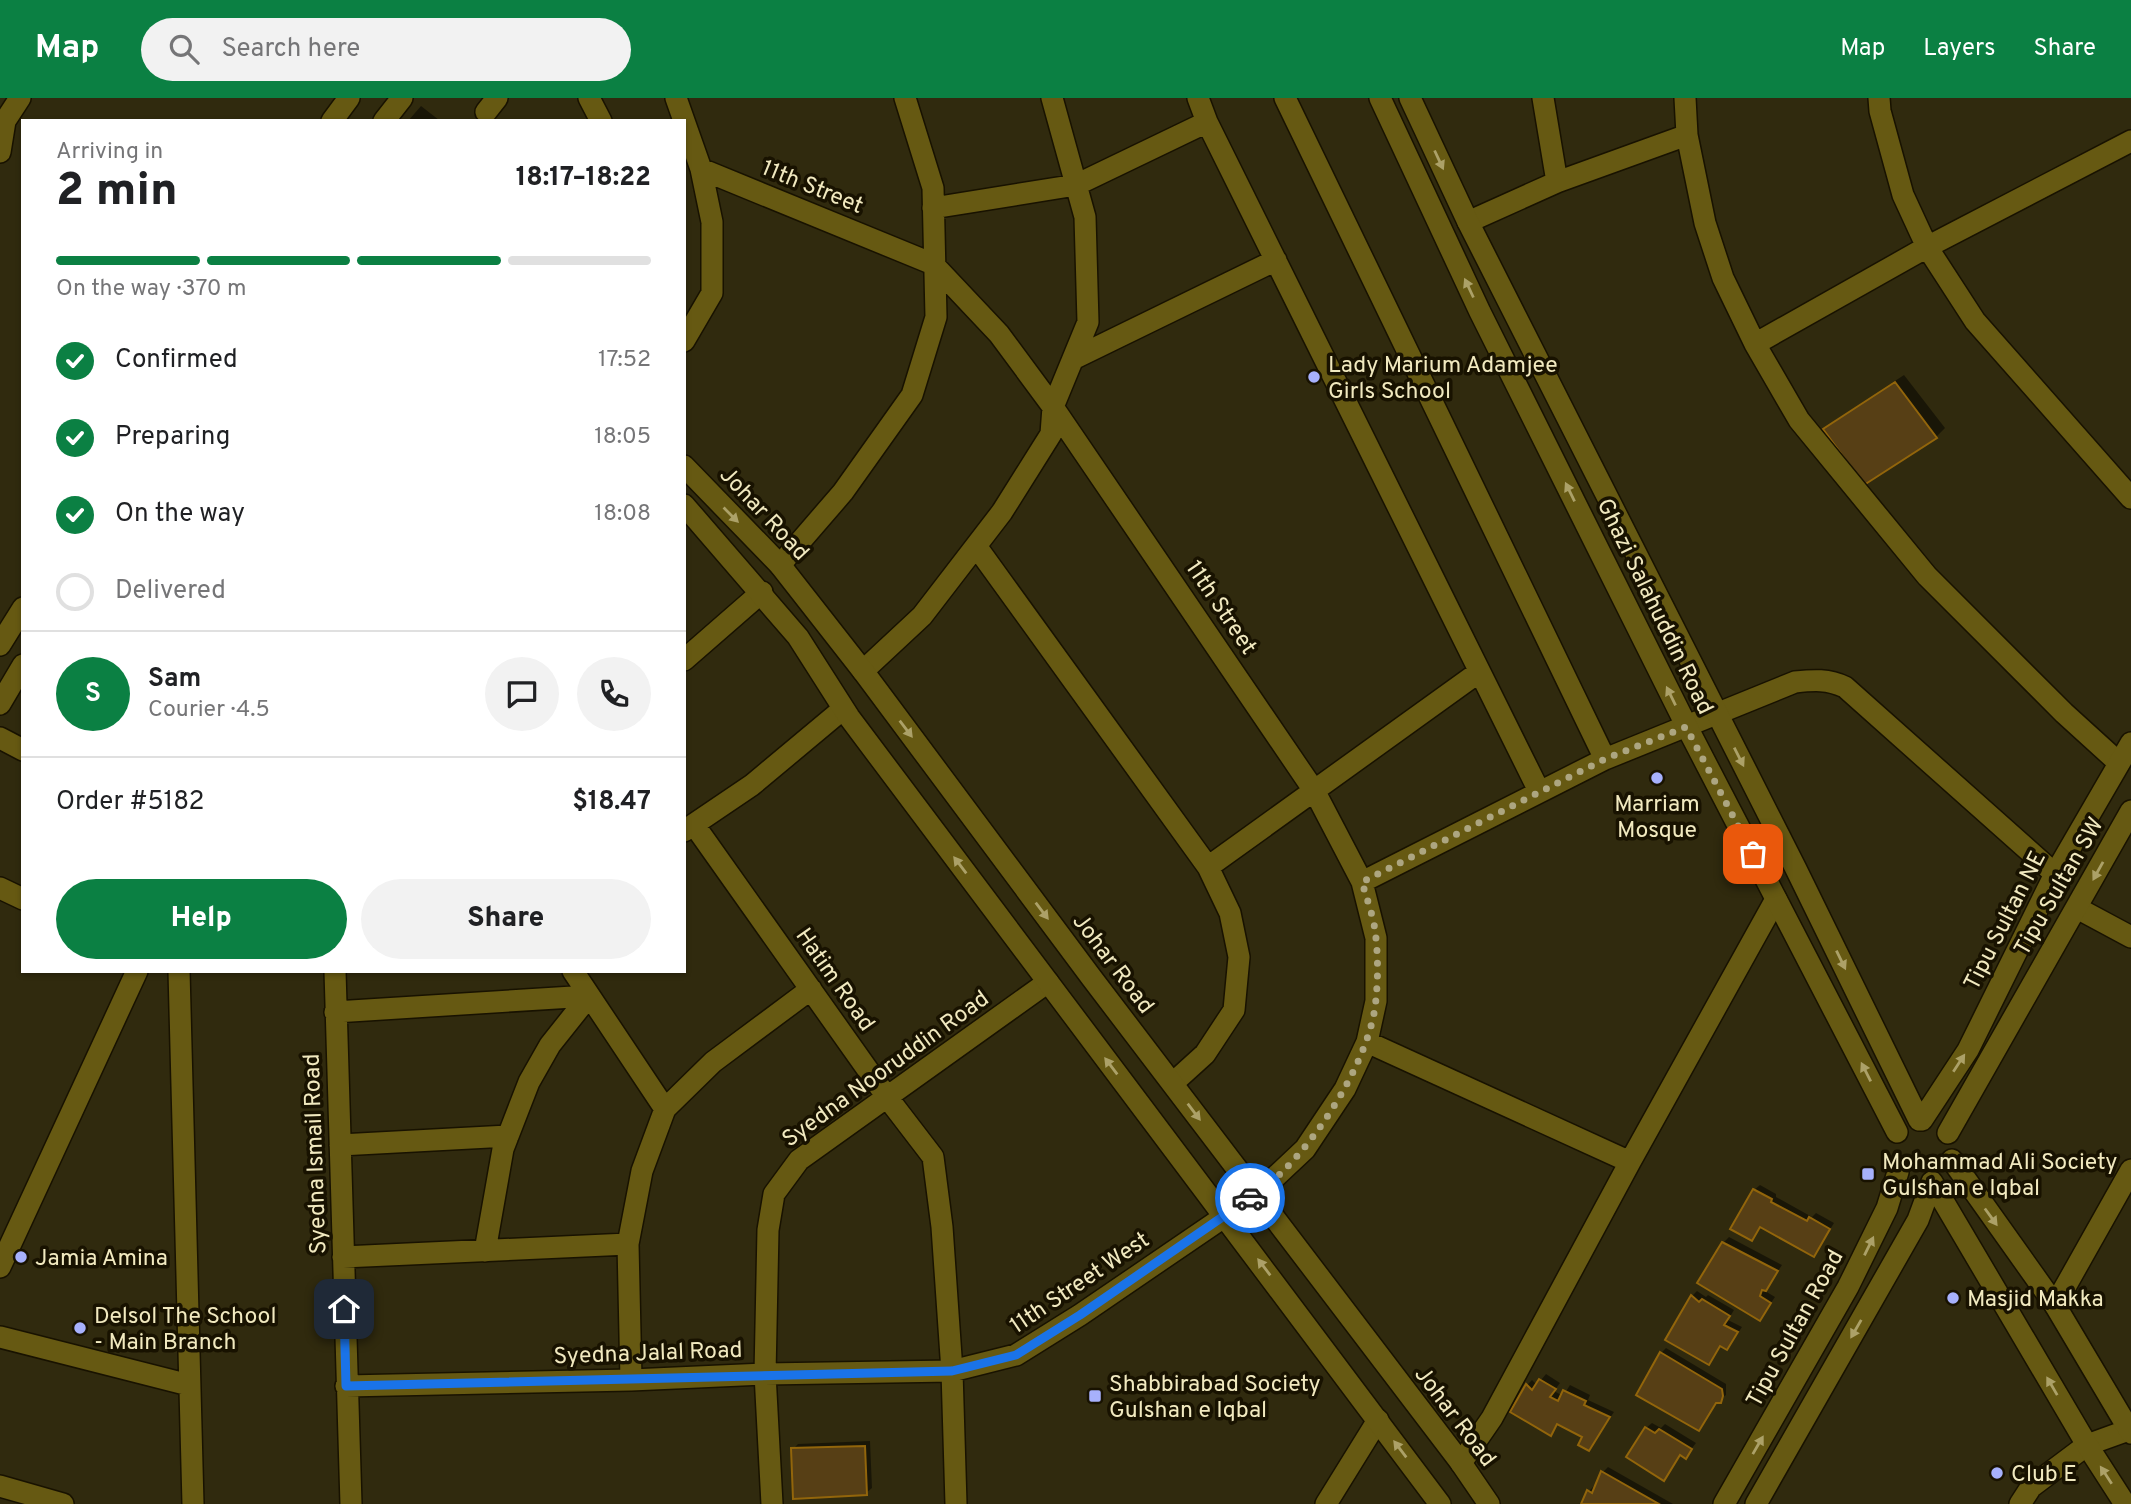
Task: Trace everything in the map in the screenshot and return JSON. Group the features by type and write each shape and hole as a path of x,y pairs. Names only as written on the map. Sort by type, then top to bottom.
{"street":[{"path":"0,152 5,121 20,98"},
{"path":"333,119 349,98"},
{"path":"386,119 402,98"},
{"path":"589,98 600,119"},
{"path":"676,98 683,119"},
{"path":"780,565 843,492 912,395 936,317 933,188 905,98"},
{"path":"863,671 922,617 1002,512 1051,434 1054,407 1088,322 1085,218 1052,98"},
{"path":"1198,98 1207,122 1539,792"},
{"path":"1285,98 1605,759"},
{"name":"Ghazi Salahuddin Road","path":"1380,98 1486,325 1686,727 1776,899 1894,1152"},
{"name":"Ghazi Salahuddin Road","path":"1410,98 1468,222 1921,1121"},
{"path":"1543,98 1558,181"},
{"path":"1685,98 1687,135 1709,234 1723,278 1755,344 1799,420 1927,576 2064,713 2119,763"},
{"path":"1879,98 1880,111 1903,195 1927,247 1975,321 2131,498"},
{"path":"933,208 1076,185 1207,122"},
{"path":"686,126 701,169 712,222 712,293 686,338"},
{"path":"1468,222 1558,181 1687,135"},
{"path":"1755,344 1927,247 2131,141"},
{"name":"11th Street","path":"701,169 933,264 999,334 1054,407 1315,792 1362,882 1376,938 1376,1001 1367,1042 1345,1089 1306,1149 1256,1195 1225,1214"},
{"path":"1073,359 1276,260"},
{"name":"Johar Road","path":"686,468 780,565 863,671 1091,977 1461,1463 1489,1504"},
{"path":"686,507 762,592 798,637 846,713 1061,1001 1225,1214 1440,1504"},
{"path":"976,546 1208,867 1230,913 1239,957 1234,1010 1205,1054 1173,1083"},
{"path":"686,658 762,592"},
{"path":"0,645 21,611"},
{"path":"0,704 21,668"},
{"path":"1208,867 1479,672"},
{"path":"1362,882 1605,759 1795,682 1831,681 1845,687 2055,874"},
{"path":"689,829 878,692"},
{"path":"0,738 21,749"},
{"name":"Tipu Sultan NE","path":"1921,1121 1968,1050 2055,874 2131,743"},
{"name":"Tipu Sultan SW","path":"1948,1133 2131,811"},
{"name":"Hatim Road","path":"689,829 811,989 933,1157 942,1227 952,1371 956,1504"},
{"path":"0,888 21,898"},
{"path":"1461,1463 1492,1418 1776,899"},
{"path":"2077,908 2131,936"},
{"path":"0,1267 136,973"},
{"path":"179,973 193,1504"},
{"name":"Syedna Ismail Road","path":"335,973 351,1504"},
{"path":"574,973 665,1109"},
{"path":"1061,1001 1091,977"},
{"name":"Syedna Nooruddin Road","path":"772,1504 765,1374 768,1230 774,1194 799,1160 1048,982"},
{"path":"631,1380 628,1244 642,1171 665,1109 713,1062 811,989"},
{"path":"335,1012 589,996"},
{"path":"485,1251 503,1149 529,1082 550,1045 589,996"},
{"path":"1367,1042 1630,1162"},
{"path":"1756,1504 1918,1220 1932,1182 1948,1170 1954,1151 1948,1133 1932,1122 1911,1122 1894,1152 1914,1182 1932,1182"},
{"path":"340,1145 509,1136"},
{"name":"Tipu Sultan Road","path":"1724,1504 1849,1287 1887,1208 1894,1152"},
{"path":"1952,1160 2055,1305 2130,1431 2087,1445 2031,1487 2020,1504"},
{"path":"2055,1305 2131,1170"},
{"path":"1932,1182 2124,1504"},
{"name":"11th Street West","path":"952,1371 1016,1355 1080,1315 1225,1214"},
{"path":"343,1257 628,1244"},
{"path":"0,1337 189,1385"},
{"name":"Syedna Jalal Road","path":"346,1386 952,1371"},
{"path":"1326,1504 1378,1420"},
{"path":"0,1486 63,1504"}],"building":[{"path":"1895,382 1937,438 1864,485 1823,429"},
{"path":"1753,1189 1807,1221 1809,1217 1830,1229 1814,1257 1760,1227 1752,1241 1730,1229"},
{"path":"1722,1242 1778,1271 1766,1291 1762,1290 1760,1296 1771,1303 1760,1321 1697,1283"},
{"path":"1691,1295 1699,1302 1702,1299 1730,1316 1724,1325 1738,1332 1727,1350 1720,1346 1709,1365 1665,1340"},
{"path":"1660,1352 1722,1389 1721,1403 1716,1403 1699,1431 1636,1395"},
{"path":"1539,1379 1556,1389 1550,1397 1558,1401 1563,1390 1586,1401 1584,1405 1610,1417 1589,1451 1578,1445 1582,1437 1557,1424 1551,1436 1510,1412 1526,1384 1532,1390"},
{"path":"1645,1427 1655,1433 1659,1429 1692,1449 1686,1459 1680,1455 1664,1481 1626,1457"},
{"path":"865,1446 867,1495 793,1499 791,1448"},
{"path":"1601,1471 1659,1504 1581,1504 1587,1490 1592,1493"}],"way so far":[{"path":"1250,1198 1306,1149 1345,1089 1367,1042 1376,1001 1376,938 1362,882 1605,759 1686,727 1753,854"}],"place":[{"name":"Lady Marium Adamjee Girls School","path":"1314,377"},
{"name":"Marriam Mosque","path":"1657,778"},
{"name":"Mohammad Ali Society Gulshan e Iqbal","path":"1868,1174"},
{"name":"Jamia Amina","path":"21,1257"},
{"name":"Masjid Makka","path":"1953,1298"},
{"name":"Delsol The School - Main Branch","path":"80,1328"},
{"name":"Shabbirabad Society Gulshan e Iqbal","path":"1095,1396"},
{"name":"Club E","path":"1997,1473"}],"route":[{"path":"344,1309 346,1386 952,1371 1016,1355 1080,1315 1250,1198"}]}
